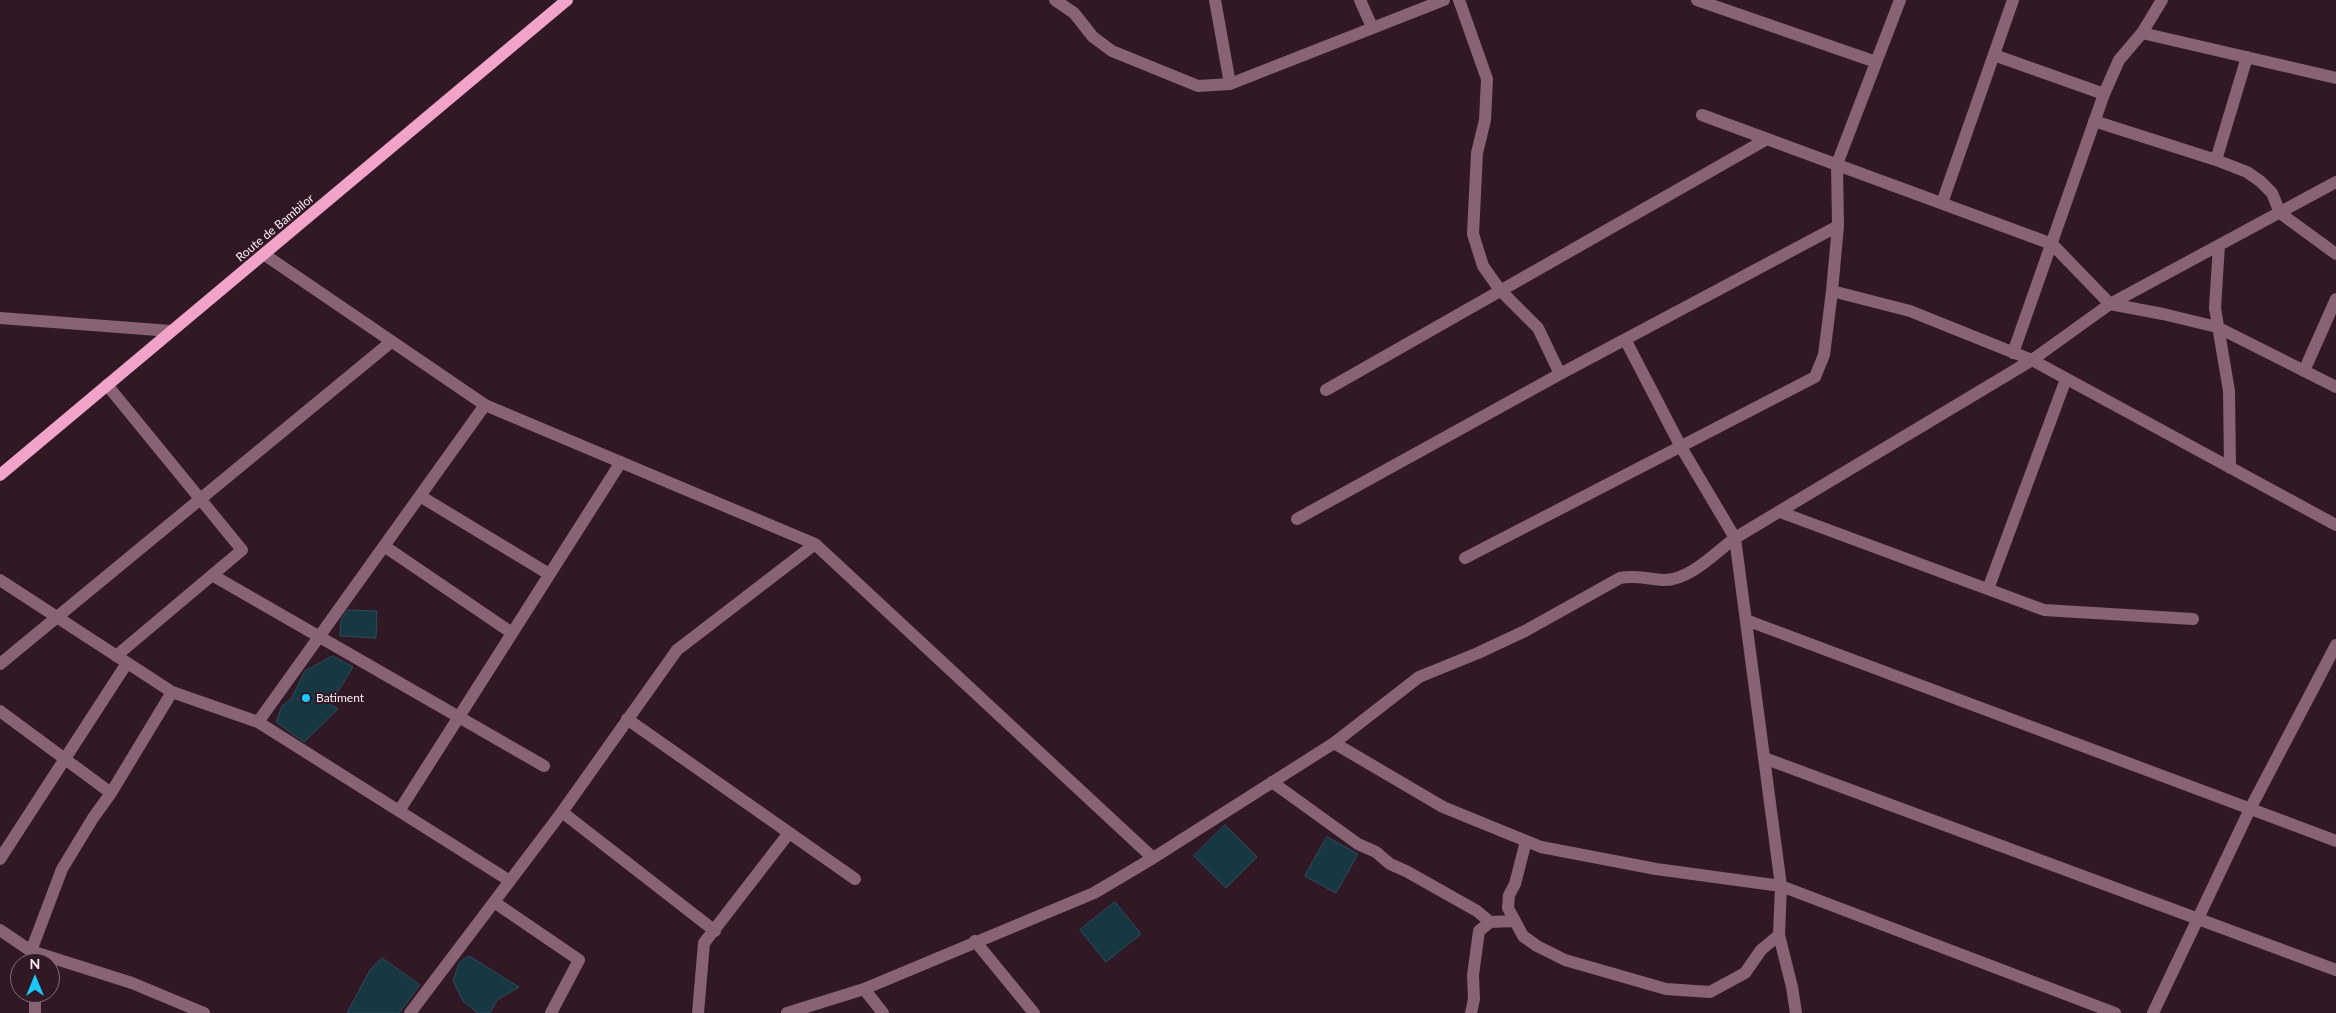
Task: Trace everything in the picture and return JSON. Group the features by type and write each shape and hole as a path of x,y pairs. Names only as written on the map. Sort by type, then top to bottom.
{"main road":[{"name":"Route de Bambilor","path":"0,475 265,255 567,0"}],"street":[{"path":"1055,0 1074,13 1093,37 1112,51 1198,86 1230,84 1444,0"},
{"path":"1215,0 1230,84"},
{"path":"1360,0 1372,27"},
{"path":"1459,0 1487,79 1485,120 1477,152 1473,234 1483,266 1500,290 1538,328 1560,374"},
{"path":"1698,0 1876,62"},
{"path":"1465,558 1815,377 1824,355 1832,291 1838,226 1837,164 1900,0"},
{"path":"1942,203 2013,0"},
{"path":"2013,353 2104,94 2120,60 2142,33 2162,0"},
{"path":"2142,33 2336,78"},
{"path":"1994,55 2104,94"},
{"path":"2216,160 2247,57"},
{"path":"1702,115 2052,244 2080,276 2110,304 2217,327 2336,387"},
{"path":"2094,121 2216,160 2247,172 2272,192 2280,213 2336,254"},
{"path":"1326,390 1767,139"},
{"path":"787,1013 864,989 975,941 1094,894 1334,743 1419,677 1525,631 1620,578 1632,576 1664,580 1678,578 1735,538 2032,360 2110,304 2336,182"},
{"path":"1297,519 1560,374 1626,341 1838,226"},
{"path":"2219,246 2215,308 2229,391 2230,468"},
{"path":"265,255 485,405 815,544 1153,858"},
{"path":"1832,291 1910,311 2032,360 2336,525"},
{"path":"2304,371 2336,299"},
{"path":"0,318 171,332"},
{"path":"1626,341 1681,447 1735,538 1781,886 1778,936 1792,987 1796,1013"},
{"path":"0,664 391,342"},
{"path":"1988,589 2066,379"},
{"path":"0,859 65,759 121,659 212,575 242,550 107,385"},
{"path":"258,722 485,405"},
{"path":"398,811 621,462"},
{"path":"420,496 549,574"},
{"path":"1780,512 2044,610 2192,619"},
{"path":"410,1013 562,812 677,650 815,544"},
{"path":"384,546 512,633"},
{"path":"212,575 544,766"},
{"path":"0,580 172,692 258,722 510,881"},
{"path":"1746,620 2336,841"},
{"path":"2153,1013 2250,809 2336,645"},
{"path":"33,953 62,869 93,818 111,793 172,692"},
{"path":"0,711 111,793"},
{"path":"627,720 855,879"},
{"path":"1334,743 1443,807 1541,848 1656,869 1781,886 2115,1013"},
{"path":"1764,758 2336,970"},
{"path":"1272,782 1358,844 1376,852 1390,864 1477,911 1490,922"},
{"path":"562,812 715,931"},
{"path":"698,1013 704,943 789,833"},
{"path":"1526,841 1515,884 1509,896 1508,908 1523,936 1537,946 1565,960 1666,989 1710,992 1745,973 1761,950 1778,936"},
{"path":"494,902 579,960 551,1013"},
{"path":"1471,1013 1474,999 1473,974 1478,931 1490,922 1514,921"},
{"path":"0,930 27,953"},
{"path":"975,941 1034,1013"},
{"path":"60,964 132,983 204,1013"},
{"path":"864,989 883,1013"}],"building":[{"path":"348,610 377,611 376,638 340,636 341,620"},
{"name":"Batiment","path":"333,656 353,667 330,704 338,709 304,742 276,722 282,706 291,699 305,671"},
{"path":"1225,825 1257,857 1226,888 1194,856"},
{"path":"1327,837 1358,854 1336,893 1305,876"},
{"path":"1115,902 1141,934 1106,962 1080,930"},
{"path":"469,956 519,987 497,1000 490,1013 478,1013 463,1001 453,981 459,963"},
{"path":"382,958 420,985 399,1013 347,1013 370,970"}],"place":[{"name":"Batiment","path":"306,698"}]}
